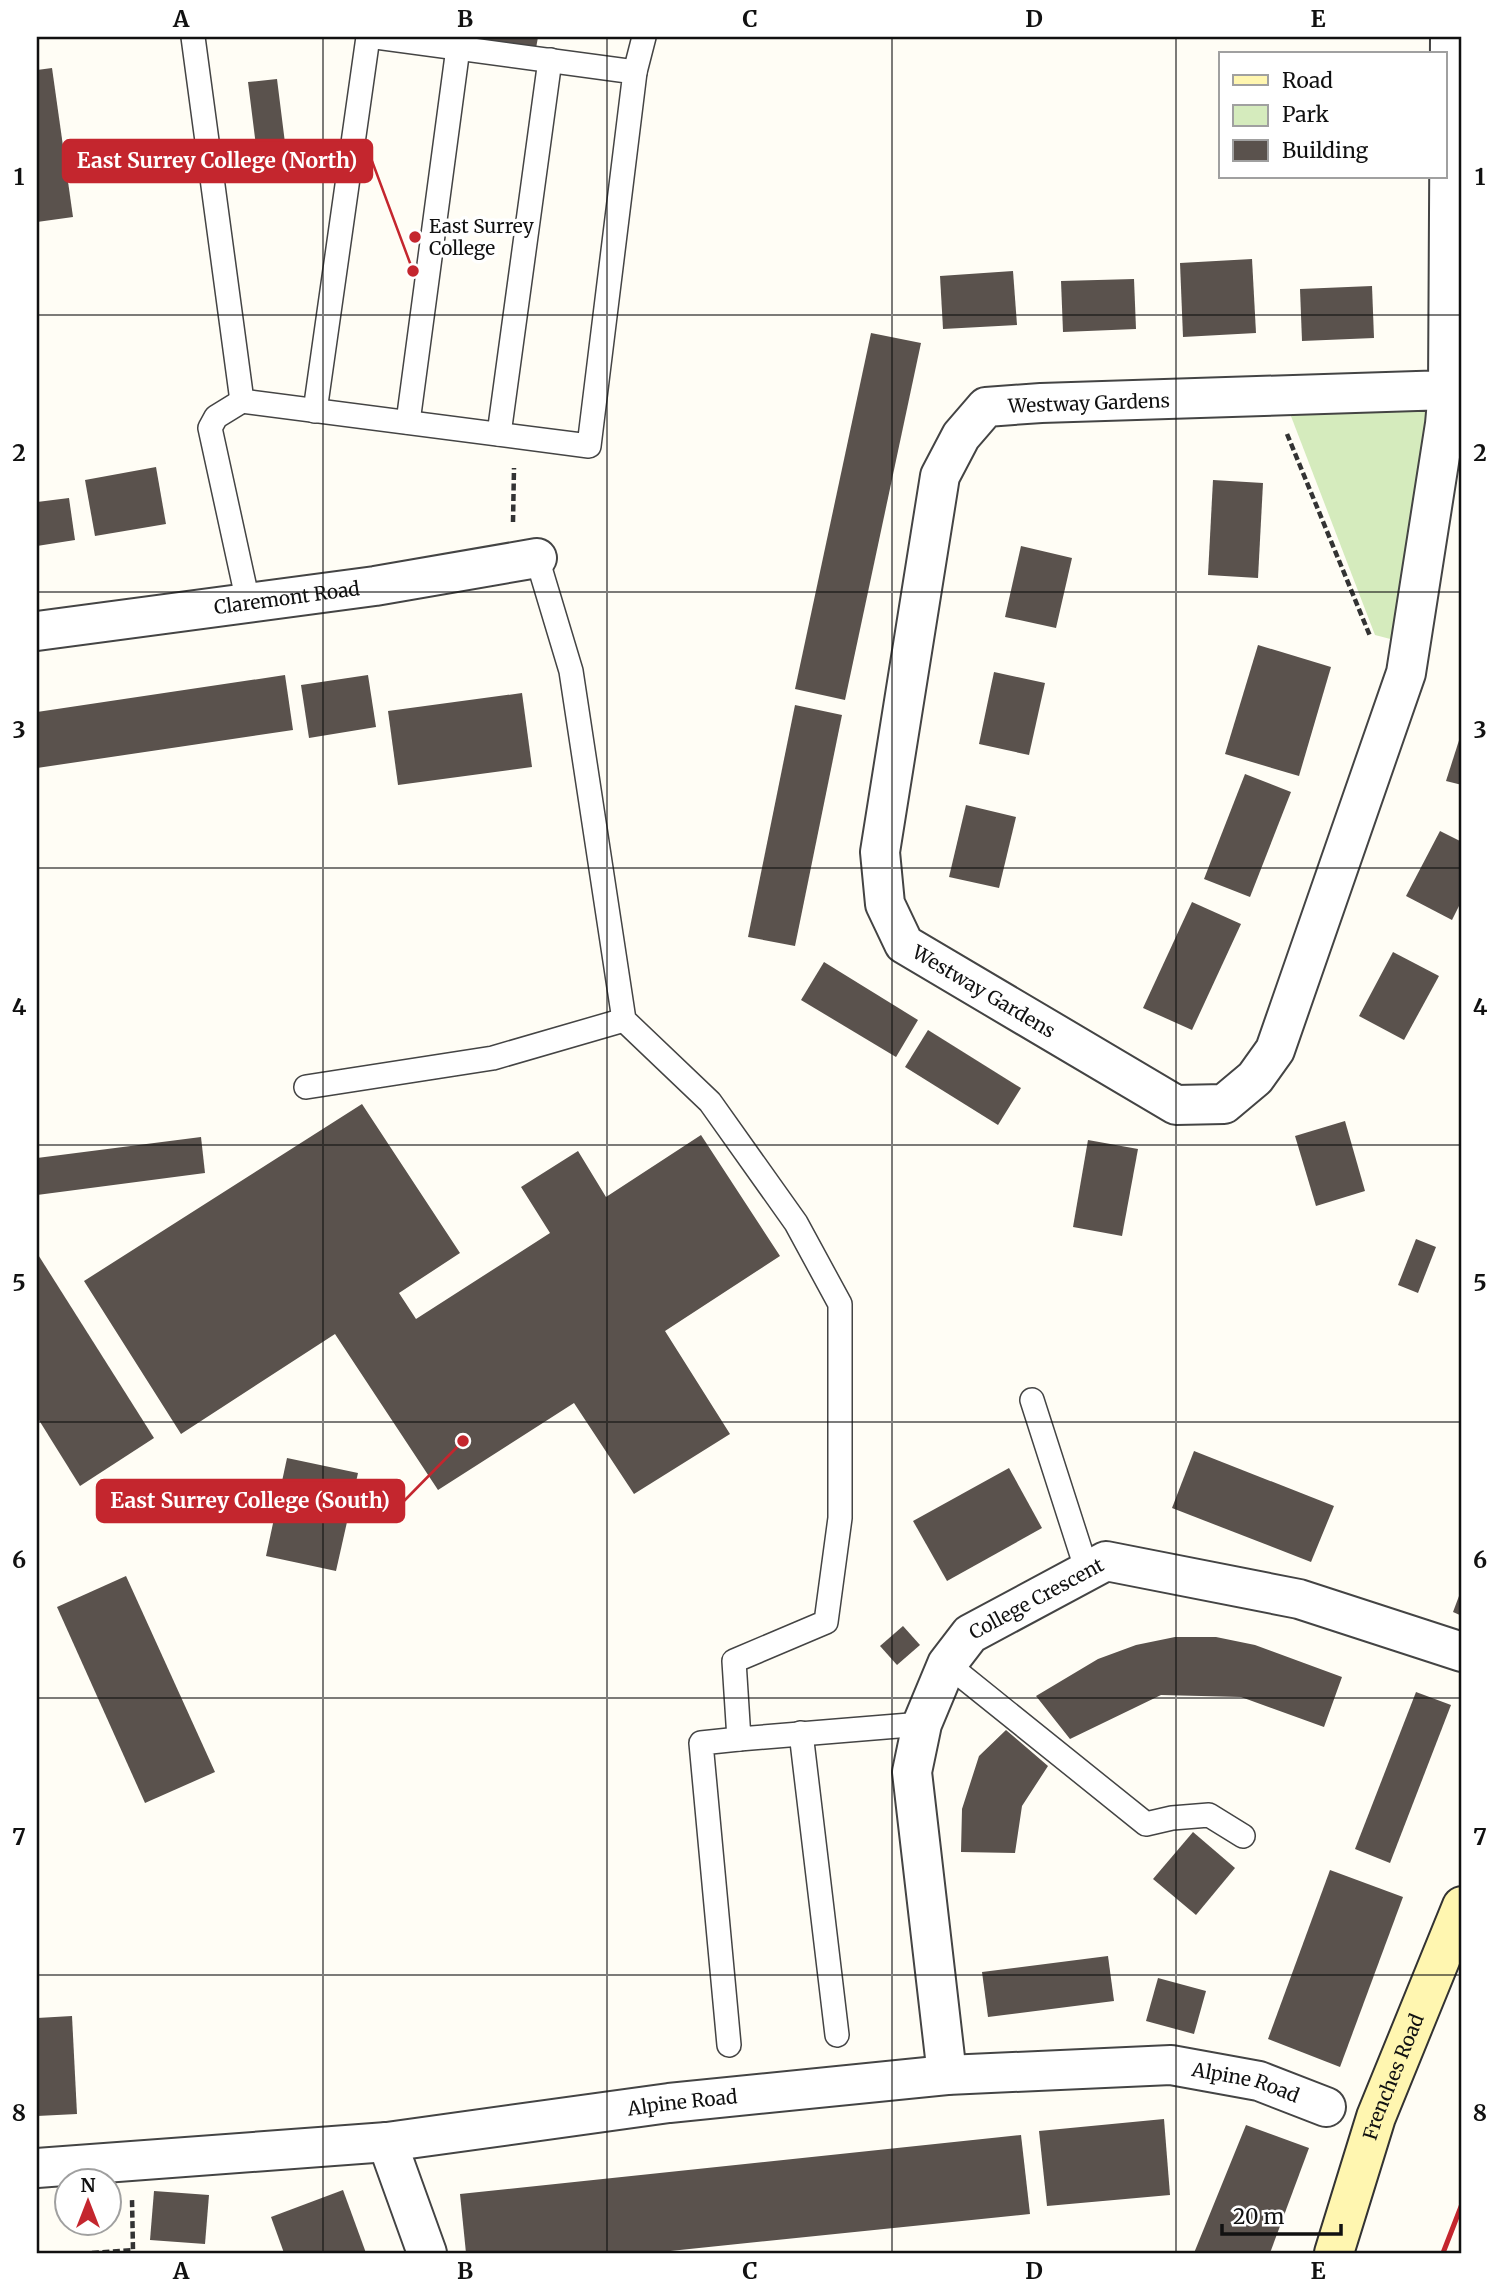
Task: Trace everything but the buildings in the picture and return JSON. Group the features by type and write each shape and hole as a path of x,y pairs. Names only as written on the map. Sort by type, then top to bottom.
{"street":[{"name":"Westway Gardens","path":"1448,390 1041,402 986,407 961,436 940,476 880,852 886,904 904,944 1176,1105 1224,1104 1255,1077 1275,1049 1406,673 1448,390 1450,37"},
{"name":"Claremont Road","path":"37,631 374,586 527,560"},
{"name":"College Crescent","path":"947,2075 912,1772 922,1724 947,1664 970,1634 1106,1562 1299,1599 1462,1652"},
{"name":"Frenches Road","path":"1334,2253 1376,2117 1462,1906"},
{"name":"Alpine Road","path":"37,2168 387,2142 669,2103 947,2075 1171,2065 1259,2081 1326,2107"},
{"path":"387,2142 427,2253"}],"lane":[{"path":"193,37 242,401"},
{"path":"315,411 368,37"},
{"path":"376,37 635,72"},
{"path":"248,602 210,428 216,417 242,401 589,446 635,72 644,37"},
{"path":"408,422 458,48"},
{"path":"507,435 550,60"},
{"path":"527,560 571,671 624,1020 710,1102 796,1223 840,1304 840,1518 826,1622 734,1661 739,1739"},
{"path":"306,1087 493,1058 624,1020"},
{"path":"1032,1400 1087,1572"},
{"path":"947,1664 1146,1824 1172,1818 1209,1815 1243,1836"},
{"path":"729,2045 701,1742 922,1724"},
{"path":"801,1733 837,2035"}],"path":[{"path":"1274,397 1370,638 1408,658"},
{"path":"507,435 513,530 527,560"},
{"path":"92,2253 133,2250 132,2159"}],"green space":[{"path":"1289,411 1427,411 1398,641 1375,635"}],"railway":[{"path":"1443,2253 1462,2204"}],"place":[{"name":"East Surrey College","path":"415,237"},
{"name":"East Surrey College (North)","path":"413,271"},
{"name":"East Surrey College (South)","path":"463,1441"}]}
